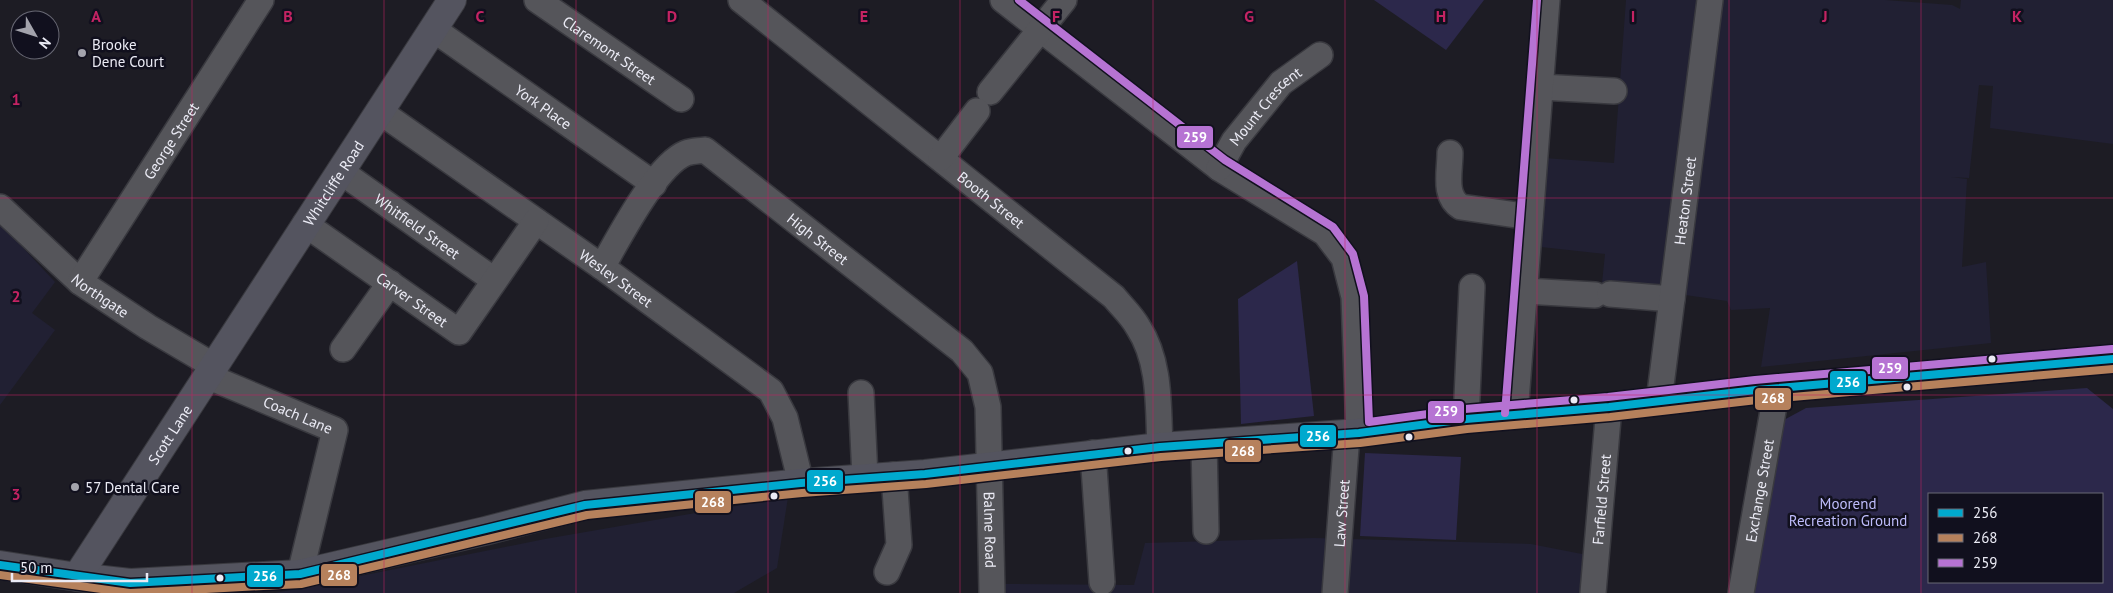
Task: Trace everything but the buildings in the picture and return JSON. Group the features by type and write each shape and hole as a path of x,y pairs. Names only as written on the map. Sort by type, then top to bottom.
{"main road":[{"name":"Whitcliffe Road","path":"210,371 452,0"},
{"path":"0,565 77,578 130,583 300,574 476,533 585,505 801,482 990,467 1160,447 1353,433 1466,418 1609,407 1777,388 2113,359"},
{"name":"Scott Lane","path":"77,578 210,371"}],"street":[{"name":"George Street","path":"80,282 261,0"},
{"name":"Claremont Street","path":"537,0 681,99"},
{"name":"Booth Street","path":"741,0 1114,297 1138,326 1156,368 1160,447"},
{"name":"Law Street","path":"1003,0 1219,168 1325,233 1344,258 1354,297 1353,433 1336,593"},
{"path":"941,158 1064,0"},
{"path":"1515,414 1547,0"},
{"name":"Heaton Street","path":"1659,401 1710,0"},
{"name":"York Place","path":"433,29 654,184"},
{"name":"Mount Crescent","path":"1219,168 1234,141 1281,83 1320,54"},
{"path":"1540,87 1614,91"},
{"name":"Wesley Street","path":"379,111 602,267 771,392 785,418 801,482"},
{"name":"High Street","path":"602,267 637,208 667,165 687,152 705,150 962,351 980,373 988,407 990,467"},
{"path":"1450,153 1450,195 1452,202 1461,207 1530,217"},
{"name":"Whitfield Street","path":"340,171 494,280"},
{"name":"Northgate","path":"0,207 80,282 210,371"},
{"name":"Carver Street","path":"306,224 459,332 536,221"},
{"path":"343,349 390,283"},
{"path":"1466,418 1472,287"},
{"path":"1525,290 1672,299"},
{"name":"Coach Lane","path":"210,371 336,430 300,574"},
{"name":"Exchange Street","path":"1741,593 1777,388"},
{"path":"862,393 865,478"},
{"name":"Farfield Street","path":"1593,593 1609,407"},
{"path":"1204,444 1206,532"},
{"path":"1093,454 1102,582"},
{"name":"Balme Road","path":"990,467 992,593"},
{"path":"887,572 899,545 894,475"}],"shaded area":[{"path":"1626,0 1885,0 1952,5 1960,9 1961,0 2113,0 2113,144 1990,128 1993,86 1979,85 1969,178 1951,177 1967,179 1962,267 1986,262 1991,343 1761,367 1770,308 1731,310 1727,301 1602,283 1605,254 1541,247 1544,158 1614,163"},
{"path":"0,223 55,282 32,313 55,330 0,405"},
{"path":"788,497 777,568 734,593 275,593 545,539"},
{"path":"1314,538 1531,544 1587,555 1582,593 1003,593 1003,584 1134,585 1145,543"}],"green space":[{"path":"1374,0 1484,0 1446,50"},
{"path":"1297,261 1314,416 1241,424 1238,299"},
{"name":"Moorend Recreation Ground","path":"2087,388 2113,409 2113,593 1754,593 1782,421 1806,408"},
{"path":"1365,453 1461,457 1456,540 1360,536"}],"transit line":[{"name":"259","path":"1019,0 1225,160 1333,227 1353,254 1364,296 1369,422 1465,409 1608,397 1755,380 2112,349"},
{"name":"259","path":"1505,413 1537,0"},
{"name":"256","path":"0,565 130,583 300,574 585,505 801,483 925,474 1160,447 1359,433 1466,419 1609,407 1756,390 2113,359"},
{"name":"268","path":"0,575 130,593 301,584 587,515 802,493 926,484 1161,457 1360,443 1467,429 1610,417 1757,400 2113,369"}],"place":[{"name":"Brooke Dene Court","path":"82,53"},
{"name":"57 Dental Care","path":"75,487"}]}
